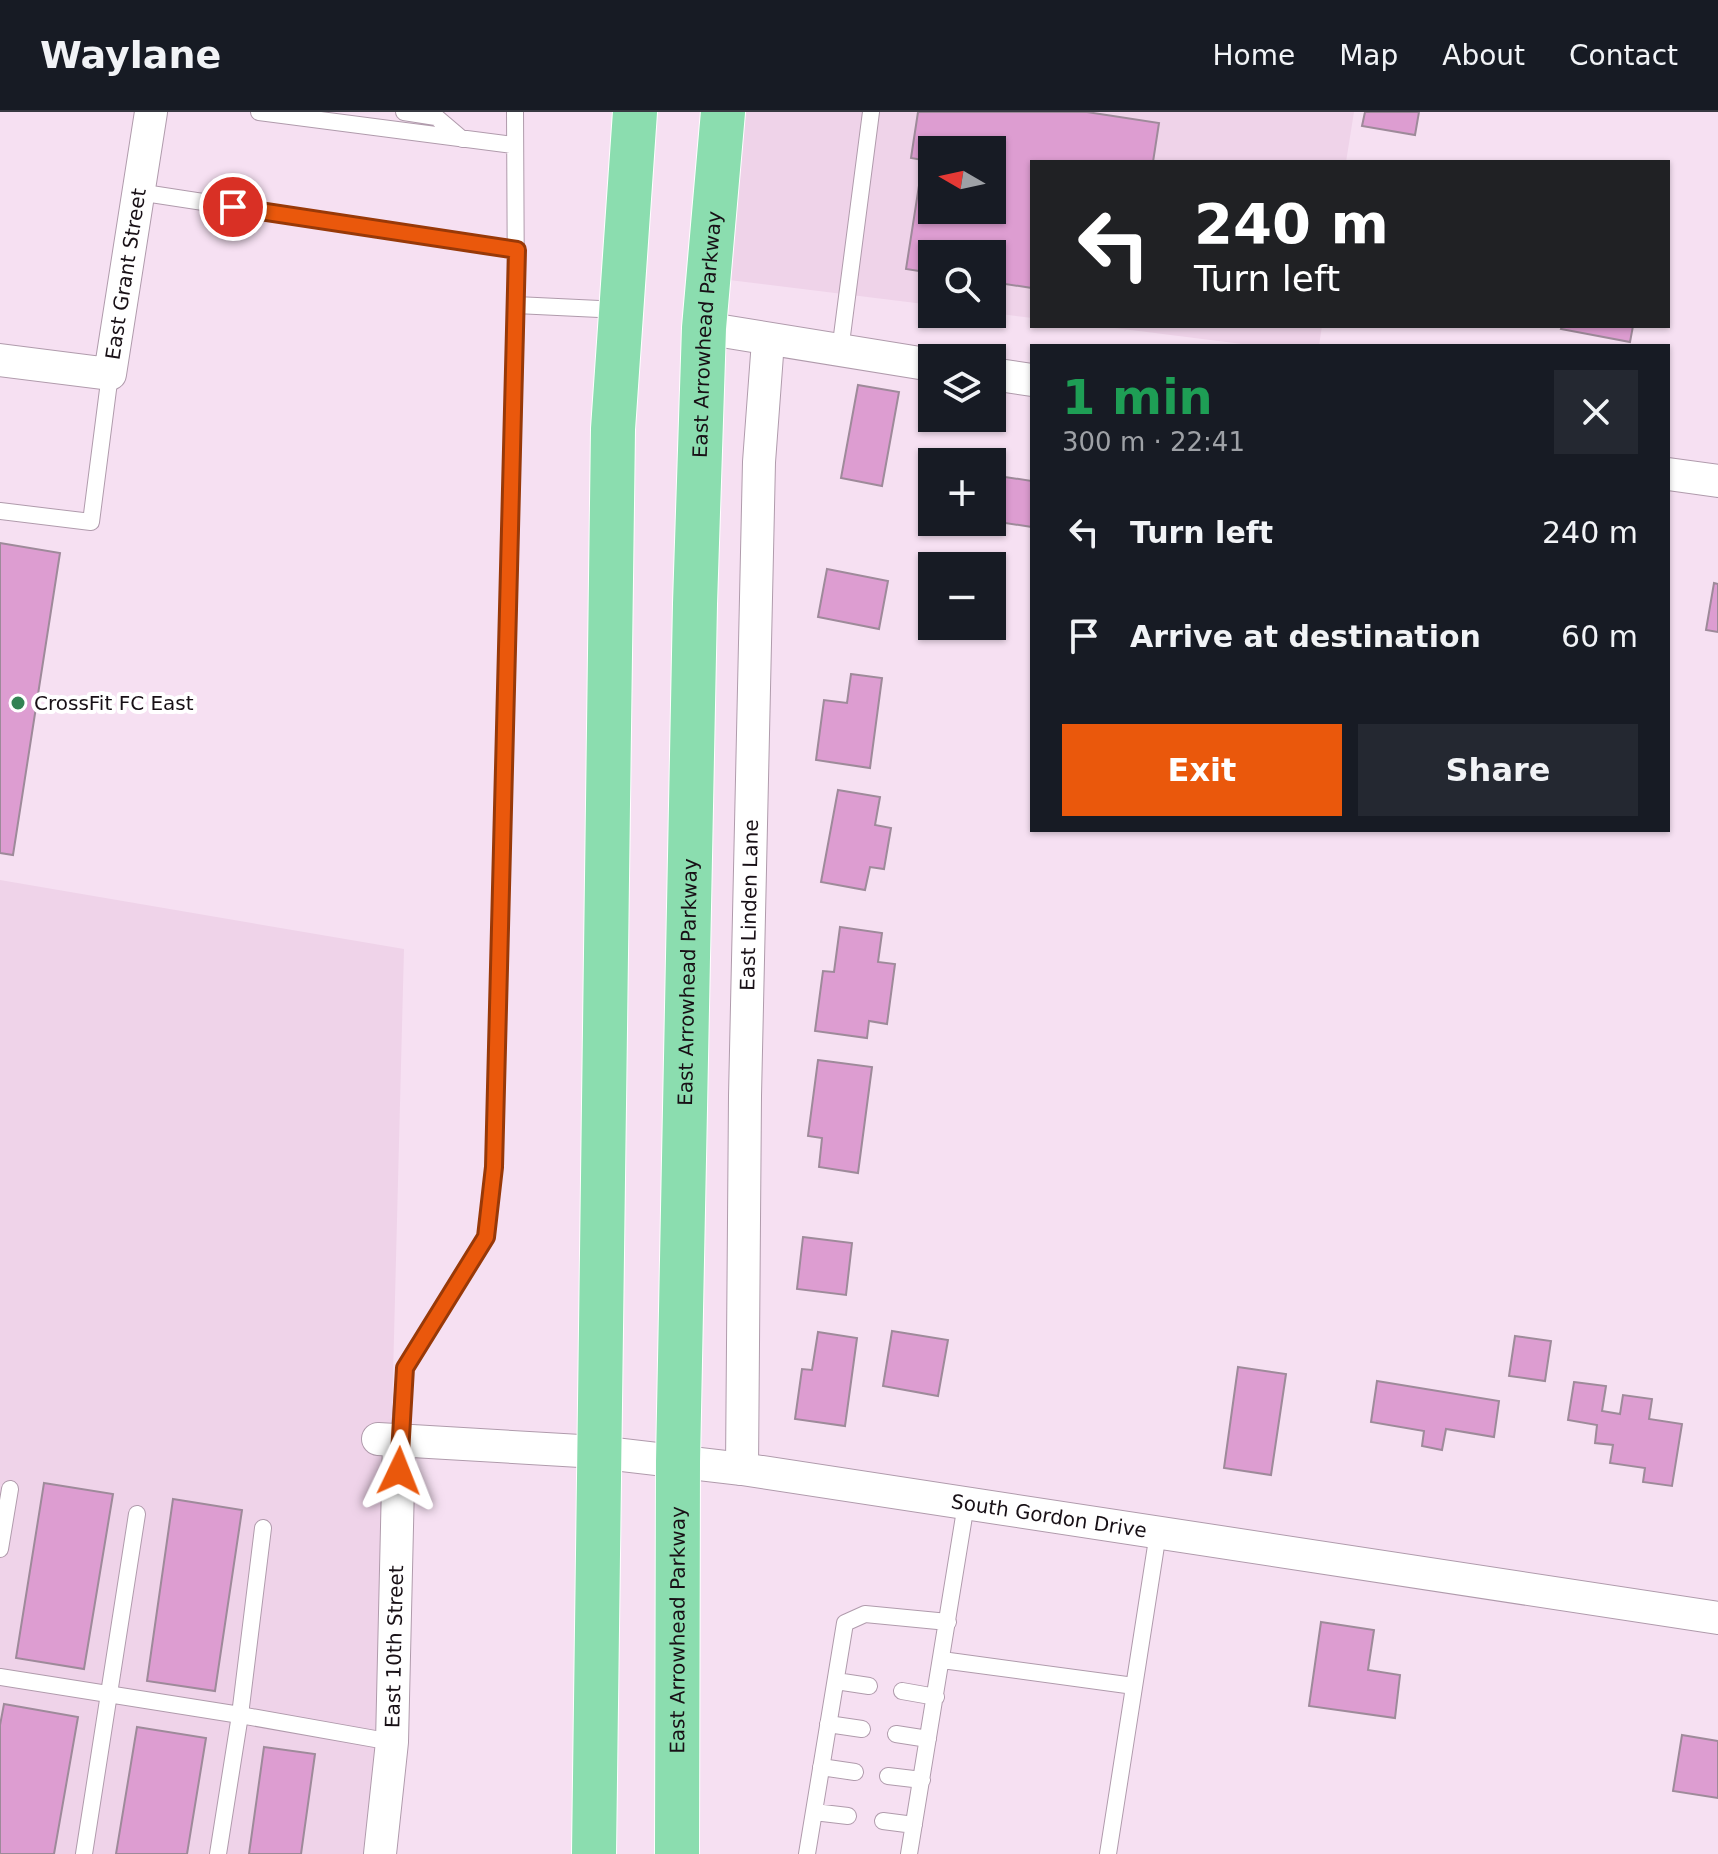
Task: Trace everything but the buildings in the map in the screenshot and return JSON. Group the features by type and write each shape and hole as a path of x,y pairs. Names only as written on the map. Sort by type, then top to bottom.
{"main road":[{"path":"594,1854 613,429 635,112"},
{"name":"East Arrowhead Parkway","path":"677,1854 678,1462 704,328 723,112"}],"street":[{"name":"East Grant Street","path":"0,360 110,374 151,112"},
{"path":"704,328 768,341 918,363"},
{"name":"East Linden Lane","path":"742,1469 745,1096 758,510 768,341"},
{"path":"1006,376 1030,380"},
{"path":"1670,474 1718,481"},
{"name":"South Gordon Drive","path":"389,1440 597,1452 742,1469 1718,1618"},
{"name":"East 10th Street","path":"380,1854 392,1742 389,1440"}],"lane":[{"path":"259,112 513,145"},
{"path":"404,112 436,117 462,139"},
{"path":"389,1440 405,1368 486,1237 492,1181 516,305 515,112"},
{"path":"840,351 871,112"},
{"path":"138,192 517,250"},
{"path":"516,305 622,310"},
{"path":"0,511 91,522 110,374"},
{"path":"0,1549 10,1489"},
{"path":"909,1854 966,1504"},
{"path":"84,1854 137,1514"},
{"path":"218,1854 240,1715 263,1528"},
{"path":"1108,1854 1158,1533"},
{"path":"809,1854 845,1623 865,1614 948,1622"},
{"path":"942,1660 1134,1686"},
{"path":"0,1677 392,1742"},
{"path":"836,1681 869,1686"},
{"path":"902,1691 936,1697"},
{"path":"828,1724 862,1729"},
{"path":"896,1734 928,1739"},
{"path":"821,1767 855,1772"},
{"path":"888,1776 922,1780"},
{"path":"814,1812 848,1816"},
{"path":"883,1821 914,1825"}],"shaded area":[{"path":"745,112 1354,112 1346,160 1030,160 1030,318 1006,315 1006,240 918,240 918,303 721,279"},
{"path":"1115,328 1322,328 1319,344 1242,344"},
{"path":"0,880 404,949 384,1725 372,1854 0,1854"}],"place":[{"name":"CrossFit FC East","path":"18,703"}],"route":[{"path":"233,207 517,250 494,1167 486,1237 405,1368 399,1471"}]}
